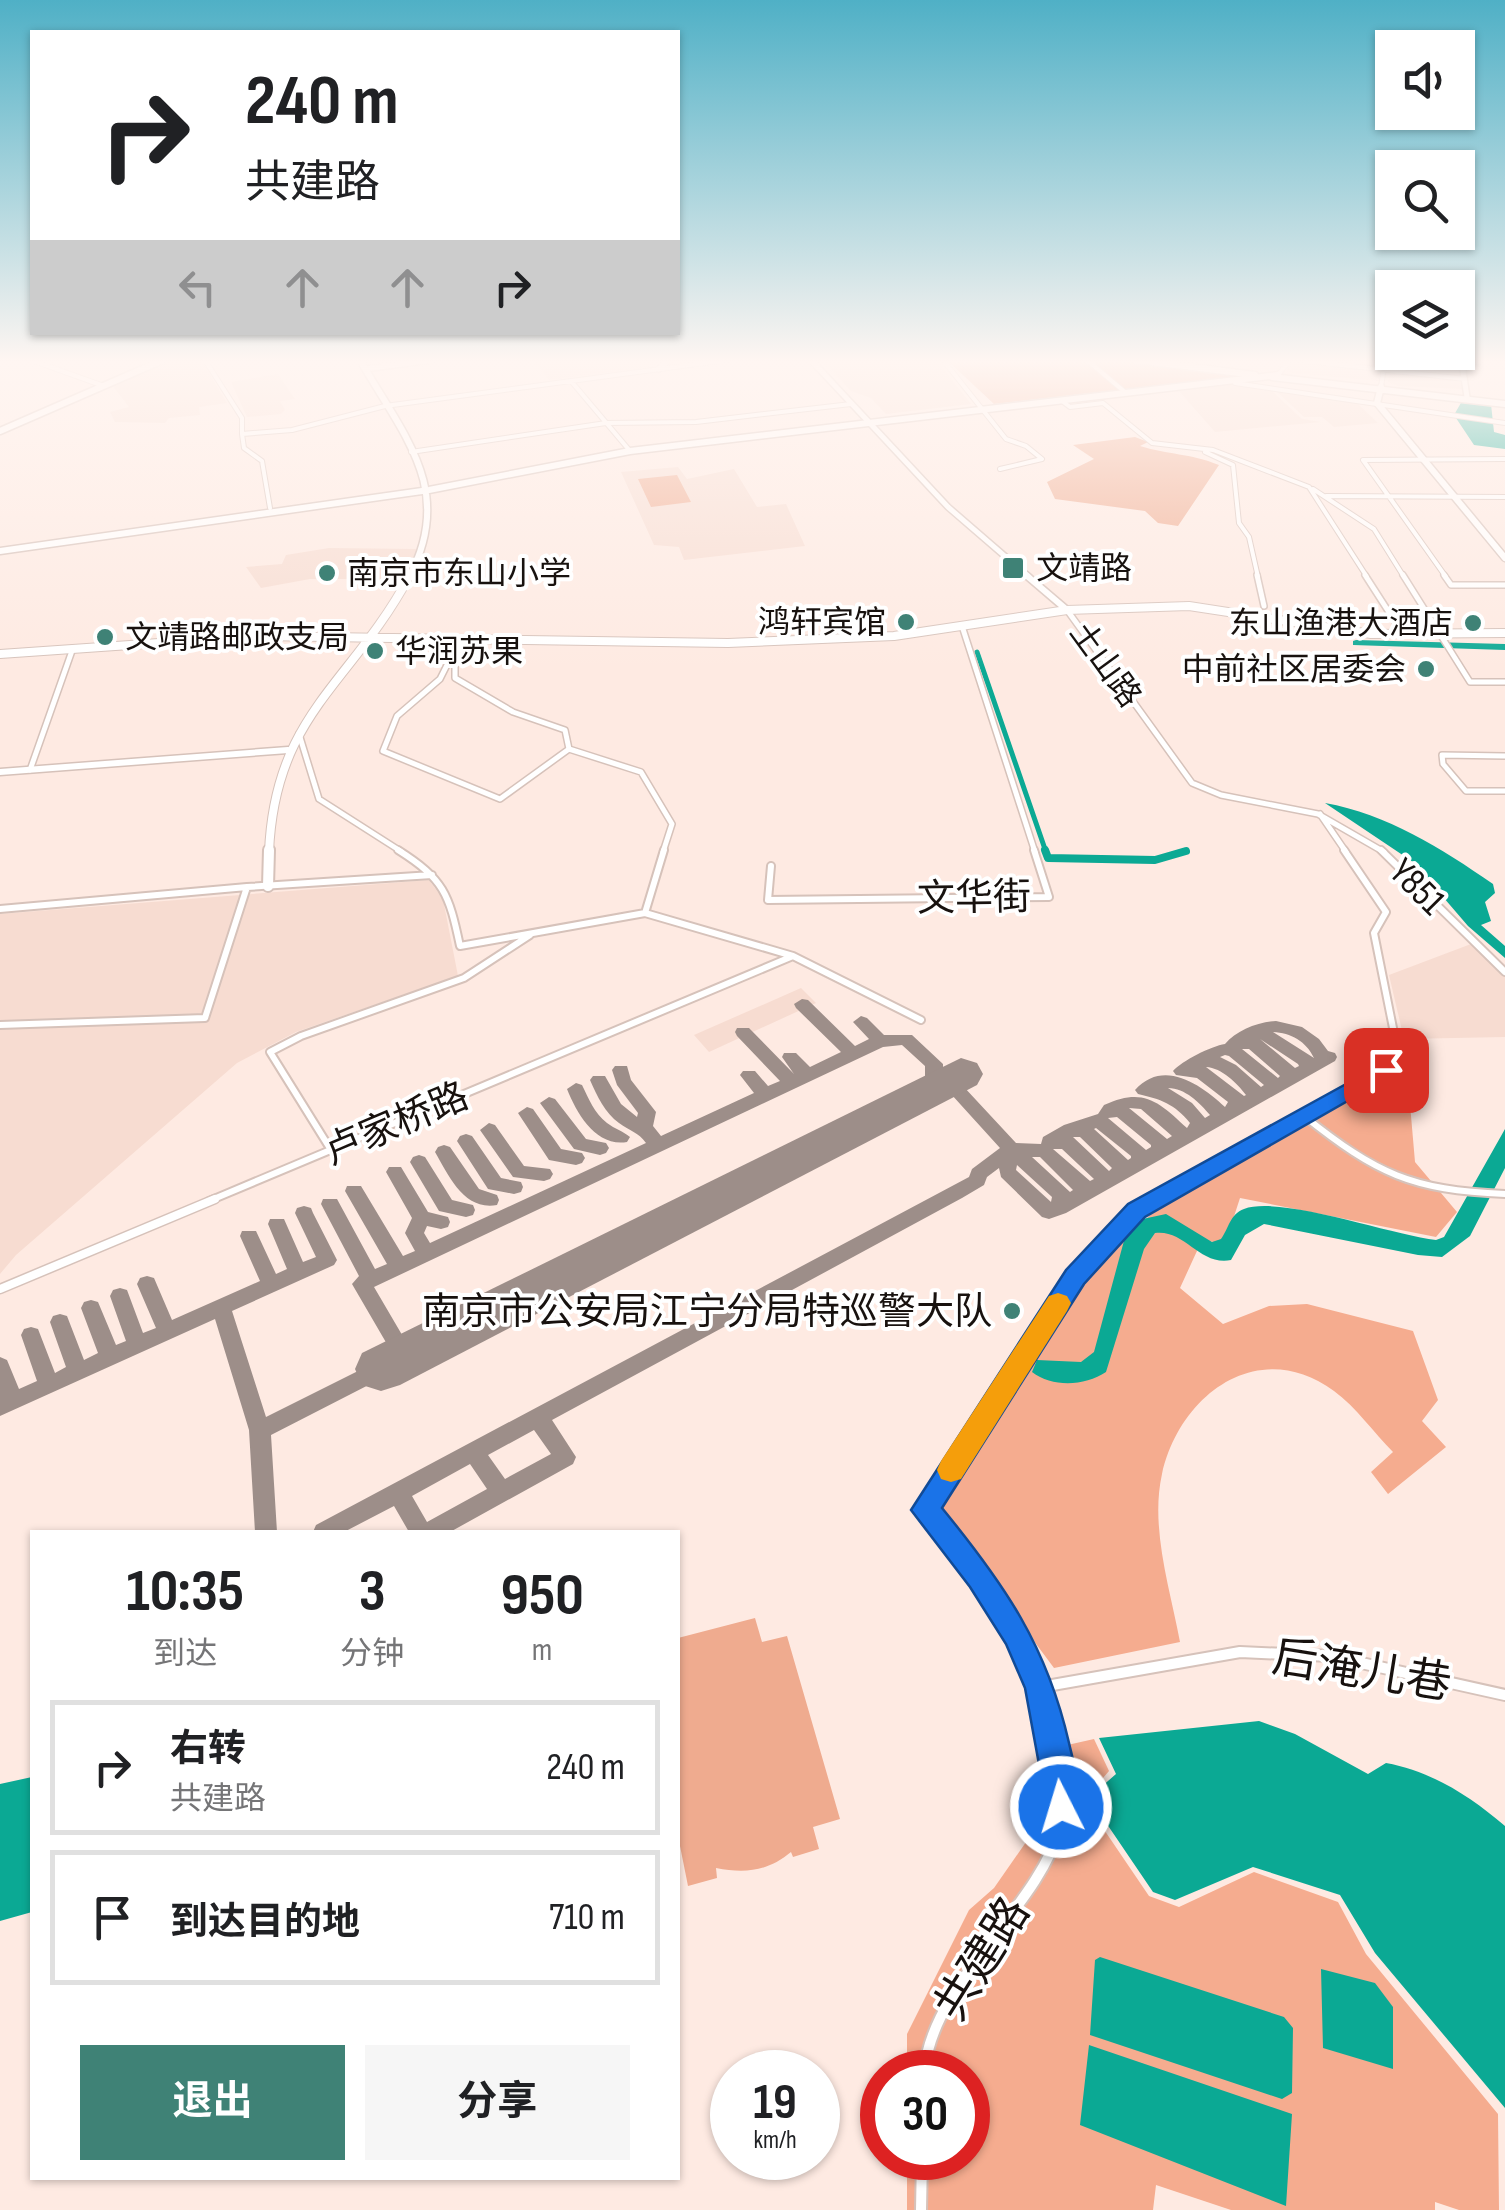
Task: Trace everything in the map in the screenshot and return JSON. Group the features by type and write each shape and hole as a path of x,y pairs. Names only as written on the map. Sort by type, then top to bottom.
{"main road":[{"path":"411,463 424,489"},
{"path":"268,886 272,796 288,750 298,730 418,567 429,538 424,489 414,463"},
{"path":"0,549 424,489 557,463"},
{"path":"1427,463 1505,558"},
{"path":"0,549 424,489"},
{"path":"0,656 226,640 728,647 896,639 1068,612 1189,606 1370,634 1444,637"},
{"path":"1068,612 1191,610 1371,637 1505,635"}],"street":[{"path":"262,463 270,508"},
{"name":"土山路","path":"907,463 948,507 1068,612 1192,783 1205,791 1320,814"},
{"path":"1000,469 1025,463"},
{"path":"1228,463 1233,466 1239,523 1248,536 1264,606"},
{"path":"1255,463 1309,487 1374,529 1470,682 1505,682"},
{"path":"1365,463 1451,585 1505,585"},
{"path":"1309,487 1404,634"},
{"path":"1324,496 1505,496"},
{"name":"文华街","path":"771,866 768,900 1049,897 963,628"},
{"path":"455,649 455,678 512,712 565,730 569,749 500,799 384,751 397,716 440,679 455,649"},
{"path":"30,770 72,650"},
{"path":"298,730 319,799 433,875 448,896 460,946 645,912 793,956 921,1020"},
{"path":"569,749 641,772 672,824 645,912"},
{"path":"0,772 288,750"},
{"path":"1505,756 1442,755 1442,764 1466,791 1505,791"},
{"name":"Y851","path":"1320,814 1348,826 1398,863 1505,972"},
{"name":"共建路","path":"926,2050 951,1998 1060,1830 1062,1785 1041,1687 1016,1634 980,1577 925,1510 1075,1277 1136,1210 1386,1070 1398,1058 1374,933 1386,912 1320,814"},
{"path":"0,909 433,875"},
{"path":"0,1025 205,1018 247,887"},
{"path":"331,1150 270,1052 302,1036 464,978 535,932"},
{"name":"卢家桥路","path":"0,1290 793,956"},
{"path":"1303,1116 1360,1162 1390,1179 1436,1192 1505,1194"},
{"name":"后淹儿巷","path":"1041,1687 1240,1652 1330,1656 1505,1695"},
{"path":"921,2210 922,2180"}],"shaded area":[{"path":"1086,463 1219,465 1178,526 1158,523 1145,511 1055,499 1047,482"},
{"path":"678,467 687,479 734,469 757,507 786,504 805,546 684,560 679,547 654,545 621,472"},
{"path":"677,475 691,502 651,507 638,479"},
{"name":"南京市东山小学","path":"329,548 418,549 411,567 398,579 310,579 261,588 246,567 282,564 286,555"},
{"path":"429,880 443,899 458,976 296,1032 237,1063 16,1255 0,1274 0,914"},
{"path":"1471,944 1505,976 1505,1037 1404,1039 1389,975"},
{"path":"801,988 816,1003 709,1052 694,1035"},
{"path":"1389,1074 1408,1081 1415,1162 1457,1212 1436,1237 1240,1198 1225,1244 1202,1240 1180,1288 1223,1324 1269,1306 1307,1304 1413,1331 1438,1400 1422,1421 1446,1447 1388,1494 1371,1472 1393,1452 1334,1391 1306,1375 1278,1370 1251,1372 1227,1382 1205,1398 1186,1420 1171,1445 1162,1474 1160,1537 1180,1642 1054,1668 936,1510 1096,1264 1157,1209"},
{"path":"755,1618 762,1642 787,1636 840,1819 813,1827 819,1849 793,1857 791,1852 756,1869 716,1868 717,1878 688,1886 680,1846 680,1637"},
{"path":"1049,1701 1063,1746 1094,1739 1109,1771 1097,1785 1090,1809 1149,1896 1179,1907 1254,1872 1338,1902 1366,1954 1498,2114 1499,2210 1459,2210 1435,2202 1435,2210 1231,2210 1156,2185 1153,2210 907,2210 907,2180 990,2180 990,2050 907,2050 907,2034 969,1910 994,1888 1040,1822 1045,1791 1032,1704"}],"water":[{"path":"1325,803 1392,824 1493,884 1495,893 1485,902 1491,921 1481,925 1505,946 1505,958 1468,926 1413,862"},
{"path":"1505,1129 1505,1168 1470,1236 1442,1257 1264,1224 1245,1235 1231,1260 1220,1260 1175,1236 1155,1233 1144,1249 1106,1372 1069,1383 1049,1381 1032,1372 1037,1360 1081,1362 1094,1352 1125,1237 1138,1220 1166,1214 1212,1242 1221,1239 1239,1211 1283,1207 1436,1240 1444,1237"},
{"path":"1259,1721 1295,1734 1368,1774 1386,1763 1434,1779 1464,1795 1505,1826 1505,2108 1375,1953 1340,1895 1253,1867 1175,1900 1153,1892 1094,1805 1100,1788 1116,1774 1099,1738"},
{"path":"30,1777 30,1913 0,1921 0,1784"},
{"path":"1100,1957 1284,2017 1293,2028 1292,2093 1282,2099 1090,2035 1095,1960"},
{"path":"1321,1969 1375,1983 1393,2007 1393,2069 1323,2048"},
{"path":"1089,2045 1292,2114 1286,2206 1080,2125"}],"waterway":[{"path":"1356,643 1505,647"},
{"path":"977,652 1046,852"},
{"path":"1045,850 1048,858 1155,860 1186,851"}],"taxiway":[{"path":"802,1004 853,1054"},
{"path":"861,1022 880,1041"},
{"path":"1257,1030 1276,1026 1296,1031 1313,1043 1323,1060"},
{"path":"1239,1040 1257,1030"},
{"path":"1257,1030 1306,1061 1308,1068"},
{"path":"743,1032 792,1082"},
{"path":"880,1041 906,1039 934,1064 934,1081 924,1092"},
{"path":"853,1054 880,1041"},
{"path":"1233,1043 1253,1043 1289,1072 1289,1079"},
{"path":"1204,1058 1223,1049 1235,1052 1271,1081 1273,1088"},
{"path":"808,1075 853,1054"},
{"path":"790,1057 808,1075"},
{"path":"1273,1088 1329,1057"},
{"path":"1185,1069 1206,1061 1223,1065 1255,1091 1255,1098"},
{"path":"621,1070 623,1081 647,1112 644,1127"},
{"path":"1182,1071 1201,1072 1237,1100 1237,1108"},
{"path":"749,1075 766,1095"},
{"path":"792,1082 808,1075"},
{"path":"599,1080 615,1109 627,1120 644,1127"},
{"path":"766,1095 792,1082"},
{"path":"1147,1088 1178,1082 1218,1110 1220,1117"},
{"path":"1255,1098 1273,1088"},
{"path":"576,1089 592,1119 621,1137"},
{"path":"957,1090 1011,1149"},
{"path":"1144,1090 1160,1092 1178,1101 1201,1128"},
{"path":"399,1267 766,1095"},
{"path":"1237,1108 1255,1098"},
{"path":"1110,1109 1132,1101 1148,1105 1180,1131 1181,1139"},
{"path":"549,1103 580,1144 600,1148"},
{"path":"1220,1117 1237,1108"},
{"path":"1106,1112 1120,1110 1160,1143 1160,1151"},
{"path":"527,1113 555,1155 576,1158"},
{"path":"1201,1128 1220,1117"},
{"path":"1070,1130 1099,1120 1139,1153 1141,1161"},
{"path":"644,1127 658,1145"},
{"path":"1181,1139 1201,1128"},
{"path":"489,1130 519,1172 544,1174"},
{"path":"1054,1139 1070,1130"},
{"path":"1070,1130 1085,1131 1121,1164 1122,1172"},
{"path":"1160,1151 1181,1139"},
{"path":"466,1141 495,1184 514,1187"},
{"path":"1049,1142 1066,1142 1102,1175 1104,1182"},
{"path":"328,1530 955,1193 978,1180 978,1174 1011,1149"},
{"path":"1011,1149 1007,1172 1049,1212 1059,1206"},
{"path":"1012,1149 1044,1151 1082,1184 1083,1193"},
{"path":"1012,1149 1062,1195 1059,1206"},
{"path":"1141,1161 1160,1151"},
{"path":"444,1152 472,1194 490,1200"},
{"path":"1122,1172 1141,1161"},
{"path":"419,1162 446,1206 466,1210"},
{"path":"395,1172 422,1218"},
{"path":"1104,1182 1122,1172"},
{"path":"1083,1193 1104,1182"},
{"path":"354,1191 399,1267"},
{"path":"1059,1206 1083,1193"},
{"path":"330,1204 371,1280"},
{"path":"221,1307 327,1260 304,1213"},
{"path":"422,1218 441,1222"},
{"path":"422,1218 414,1233 426,1253"},
{"path":"277,1224 298,1272"},
{"path":"249,1236 271,1284"},
{"path":"371,1280 399,1267"},
{"path":"371,1280 362,1284 405,1357"},
{"path":"147,1284 167,1331"},
{"path":"120,1296 137,1345"},
{"path":"49,1385 221,1307"},
{"path":"221,1307 260,1430"},
{"path":"91,1308 110,1357"},
{"path":"60,1322 78,1371"},
{"path":"31,1335 49,1385"},
{"path":"0,1366 13,1401"},
{"path":"260,1430 381,1369"},
{"path":"0,1407 49,1385"},
{"path":"497,1495 565,1457 539,1419"},
{"path":"260,1430 266,1530"},
{"path":"475,1454 498,1487 497,1495"},
{"path":"392,1497 399,1494 420,1530"},
{"path":"434,1530 497,1495"}],"runway":[{"path":"381,1369 961,1074"}],"slow traffic":[{"path":"951,1470 1058,1303"}],"place":[{"name":"文靖路","path":"1013,568"},
{"name":"南京市东山小学","path":"327,573"},
{"name":"鸿轩宾馆","path":"906,622"},
{"name":"东山渔港大酒店","path":"1473,623"},
{"name":"文靖路邮政支局","path":"105,637"},
{"name":"华润苏果","path":"375,651"},
{"name":"中前社区居委会","path":"1426,669"},
{"name":"南京市公安局江宁分局特巡警大队","path":"1012,1311"}],"route":[{"path":"1061,1807 1062,1785 1041,1687 1016,1634 980,1577 925,1510 1075,1277 1136,1210 1386,1070"}]}
